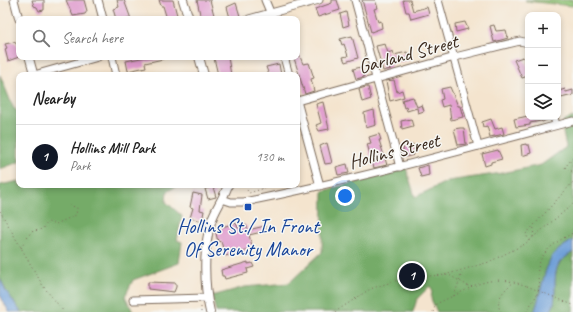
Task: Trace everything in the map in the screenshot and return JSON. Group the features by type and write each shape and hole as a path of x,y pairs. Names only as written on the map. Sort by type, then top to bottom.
{"street":[{"path":"14,0 18,16"},
{"path":"98,0 102,16"},
{"path":"183,0 187,16"},
{"path":"265,0 272,16 319,0"},
{"path":"355,0 400,167"},
{"path":"438,0 455,57 478,146"},
{"name":"Garland Street","path":"300,100 455,57 520,41 525,42"},
{"path":"30,60 33,72"},
{"path":"45,72 87,60"},
{"path":"113,60 115,72"},
{"path":"200,60 203,72"},
{"path":"285,60 288,72"},
{"path":"300,112 320,186"},
{"path":"555,120 556,125"},
{"name":"Hollins Street","path":"222,199 232,202 244,202 320,186 400,167 573,121"},
{"path":"210,312 204,300 210,226 227,188"},
{"path":"133,300 204,300"}],"path":[{"path":"573,158 565,168 568,171 573,171"},
{"path":"529,241 526,234 573,182"},
{"path":"247,190 249,193 265,188"},
{"path":"335,312 370,289 391,281 407,277 444,275 489,262 529,241 573,204"},
{"path":"20,249 32,232 42,229 48,222 56,224 76,215 77,208 70,205"},
{"path":"0,211 20,249 43,286 64,312"},
{"path":"533,237 534,226"},
{"path":"527,312 530,303 538,292 538,267 543,256 556,241 573,233"},
{"path":"454,296 464,269"},
{"path":"444,275 470,287"},
{"path":"433,312 436,304 470,287 491,280 501,279 527,286 573,305"},
{"path":"501,312 498,302 502,293 514,282"},
{"path":"201,312 204,300"}],"green space":[{"path":"525,0 573,0 573,6 526,1"},
{"path":"0,75 13,107 16,110 16,163 0,169"},
{"path":"573,117 573,240 559,249 551,258 545,272 534,312 437,312 431,299 432,290 430,286 417,299 413,312 216,312 212,296 245,287 289,283 322,252 323,191 406,168 415,197 448,181 502,173 541,165 566,147 562,128 564,120"},
{"path":"16,182 16,188 173,188 167,192 166,202 182,216 177,240 182,242 179,263 133,280 125,296 133,312 21,312 6,291 0,278 0,185"},
{"path":"573,252 573,312 550,312 554,301 557,268 560,262"}],"water":[{"path":"573,240 573,252 560,262 557,268 553,307 550,312 534,312 545,272 551,258 559,249"},
{"path":"0,278 6,291 21,312 9,312 0,295"}],"building":[{"path":"32,0 44,0 44,10 39,11 37,7 34,6"},
{"path":"66,0 84,0 87,11 85,14 73,16"},
{"path":"117,0 124,0 130,16 115,16 113,9 119,7"},
{"path":"159,0 173,0 177,16 166,16 163,6 161,6"},
{"path":"197,0 210,0 214,16 200,16"},
{"path":"332,0 337,0 340,10 318,17 315,9 332,3"},
{"path":"362,0 375,0 378,8 374,9 378,22 381,21 382,28 371,32"},
{"path":"403,0 410,0 413,11 427,7 429,14 411,19 409,12 406,12"},
{"path":"236,3 240,16 229,16 227,7"},
{"path":"346,12 349,25 343,27 340,14"},
{"path":"465,22 468,29 456,32 455,24"},
{"path":"494,25 496,31 506,30 508,38 494,42 490,26"},
{"path":"352,36 358,58 345,62 343,57 348,56 344,44 342,45 340,39"},
{"path":"14,42 16,43 16,58 8,61 5,49 7,48 5,44"},
{"path":"385,44 388,53 393,51 394,55 407,52 410,60 399,62 399,59 391,62 391,69 383,71 376,46"},
{"path":"300,56 303,64 309,63 314,78 311,79 314,91 305,94 300,78 300,72 298,72 295,60 300,60"},
{"path":"523,57 525,61 525,77 522,78 514,60"},
{"path":"158,60 145,63 146,67 128,71 126,61"},
{"path":"214,60 228,60 230,72 217,72"},
{"path":"279,64 280,72 268,72 266,67"},
{"path":"361,67 364,77 356,79 353,69"},
{"path":"394,80 397,92 402,90 404,97 390,101 386,81"},
{"path":"368,87 371,99 362,102 359,89"},
{"path":"450,87 458,106 460,106 463,117 451,120 449,105 442,107 440,100 443,99 441,89"},
{"path":"565,89 566,92 573,90 573,95 561,98 561,90"},
{"path":"413,97 417,107 422,105 424,111 418,113 417,108 407,111 406,107 404,108 402,100"},
{"path":"323,102 329,129 319,131 316,125 321,123 316,104"},
{"path":"374,110 376,125 366,128 364,113"},
{"path":"525,117 525,120 547,120 516,127 514,119"},
{"path":"411,119 413,126 402,129 401,121"},
{"path":"491,119 495,129 502,127 504,134 490,137 487,126 483,127 482,122"},
{"path":"464,128 466,144 458,145 454,129"},
{"path":"379,134 381,140 379,140 387,165 374,168 367,144 371,143 369,137"},
{"path":"327,143 332,163 325,164 320,146"},
{"path":"413,144 415,151 413,152 414,155 406,157 403,150 404,147"},
{"path":"521,145 529,145 531,153 522,156"},
{"path":"498,150 502,159 491,162 491,164 485,166 482,154"},
{"path":"347,164 349,173 338,175 336,167"},
{"path":"428,165 429,175 421,177 418,168"},
{"path":"213,188 216,197 208,199 205,189"},
{"path":"193,193 202,195 200,210 204,211 202,221 190,218 193,208 190,207"},
{"path":"236,223 238,228 246,225 248,230 265,226 266,231 249,235 253,249 225,256 221,241 218,242 215,229"},
{"path":"248,262 248,264 252,263 254,267 247,269 248,273 225,279 224,276 222,276 221,270"},
{"path":"148,282 176,283 176,287 174,292 148,289"}],"place":[{"name":"Hollins St./ In Front Of Serenity Manor","path":"248,207"},
{"name":"Hollins Mill Park","path":"412,276"}]}
